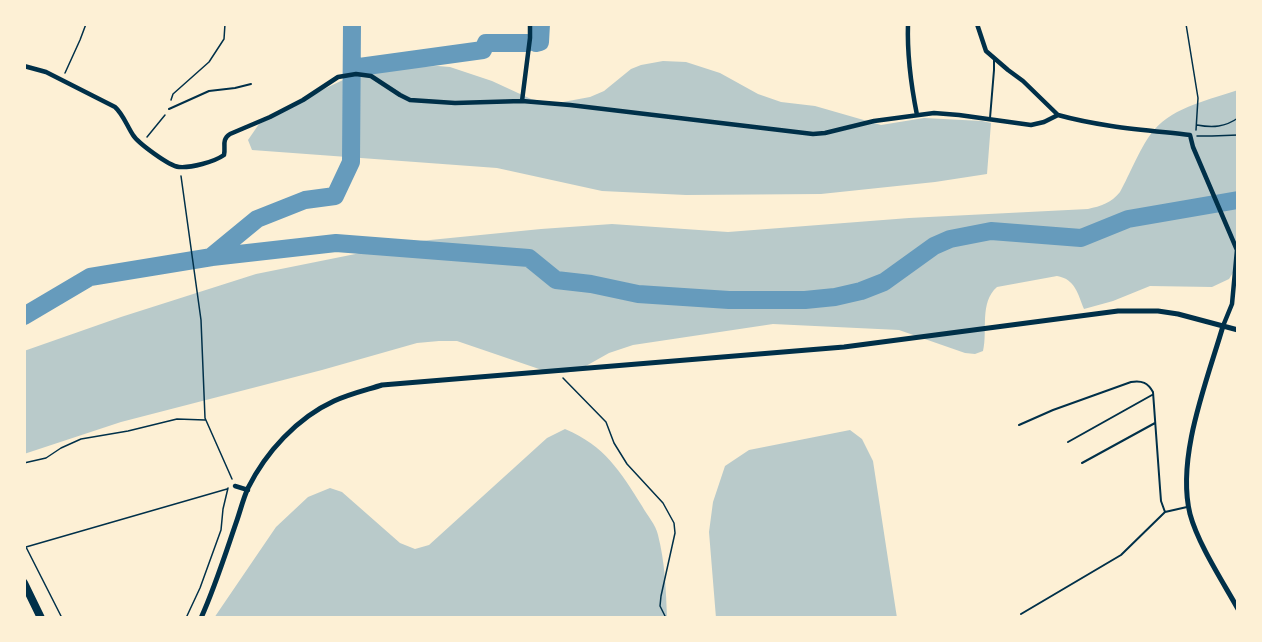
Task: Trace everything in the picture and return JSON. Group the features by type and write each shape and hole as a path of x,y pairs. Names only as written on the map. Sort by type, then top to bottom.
{"highway":[{"path":"24,583 41,618"}],"street":[{"path":"522,101 530,24"},
{"path":"908,24 908,44 917,115"},
{"path":"977,24 987,51 1023,81 1058,115 1079,121 1190,135 1237,254 1232,304 1223,326 1196,418 1188,459 1187,489 1190,515 1198,535 1238,609"},
{"path":"24,66 46,72 116,107 141,145 176,167 218,159 224,155 223,142 230,134 270,117 347,74 371,76 400,96 410,100 455,103 522,101 570,105 813,134 825,134 874,121 934,113 1031,124 1044,122 1058,115"},
{"path":"201,618 218,578 248,490 263,463 279,443 313,414 333,401 382,385 844,347 1118,311 1158,311 1178,314 1238,330"},
{"path":"235,486 248,490"}],"lane":[{"path":"990,118 993,57"},
{"path":"169,110 208,91 251,84"},
{"path":"1019,425 1053,410 1131,382 1146,383 1153,395 1161,501 1166,512"},
{"path":"1068,442 1153,395"},
{"path":"1082,463 1155,423"},
{"path":"1021,614 1121,555 1166,512 1190,507"}],"path":[{"path":"62,80 86,24"},
{"path":"141,145 153,127 169,110 173,94 209,62 224,39 225,24"},
{"path":"1186,24 1198,98 1196,135 1238,135"},
{"path":"1197,125 1222,126 1238,118"},
{"path":"62,618 25,548 235,486 206,420 201,320 181,175 176,167"},
{"path":"556,371 606,422 614,443 627,464 663,503 674,523 675,533 662,585 660,606 666,618"},
{"path":"24,463 46,458 81,440 177,419 206,420"},
{"path":"186,618 200,588 221,530 228,488"}],"shaded area":[{"path":"663,61 686,62 720,73 758,94 781,102 815,106 881,125 924,118 991,123 987,174 821,194 686,195 602,191 497,168 252,150 248,140 259,124 360,72 410,67 450,67 492,81 531,99 563,102 590,97 604,91 631,69"},
{"path":"1238,90 1238,265 1229,279 1212,287 1150,286 1113,301 1084,309 1072,284 1057,276 997,287 991,293 986,309 983,351 975,354 965,353 899,330 773,324 633,345 609,353 577,371 563,373 542,370 457,341 417,343 121,422 24,454 24,351 256,274 420,241 541,229 612,224 728,232 909,218 1088,209 1106,204 1120,192 1145,143 1162,122 1182,109"},
{"path":"565,429 591,443 610,461 619,471 657,531 666,587 667,618 214,618 276,527 308,497 330,488 342,492 400,543 415,549 429,545 547,438"},
{"path":"850,430 862,439 873,461 897,618 716,618 709,532 713,502 725,466 749,450"}],"waterway":[{"path":"212,256 257,219 305,200 335,196 351,162 352,24"},
{"path":"536,43 540,42 541,24"},
{"path":"352,68 483,50 486,43 527,43"},
{"path":"24,316 90,277 212,257 336,243 529,258 556,280 591,284 638,294 729,300 805,300 835,297 861,291 884,282 934,246 950,239 991,231 1081,238 1128,219 1238,200"}]}
